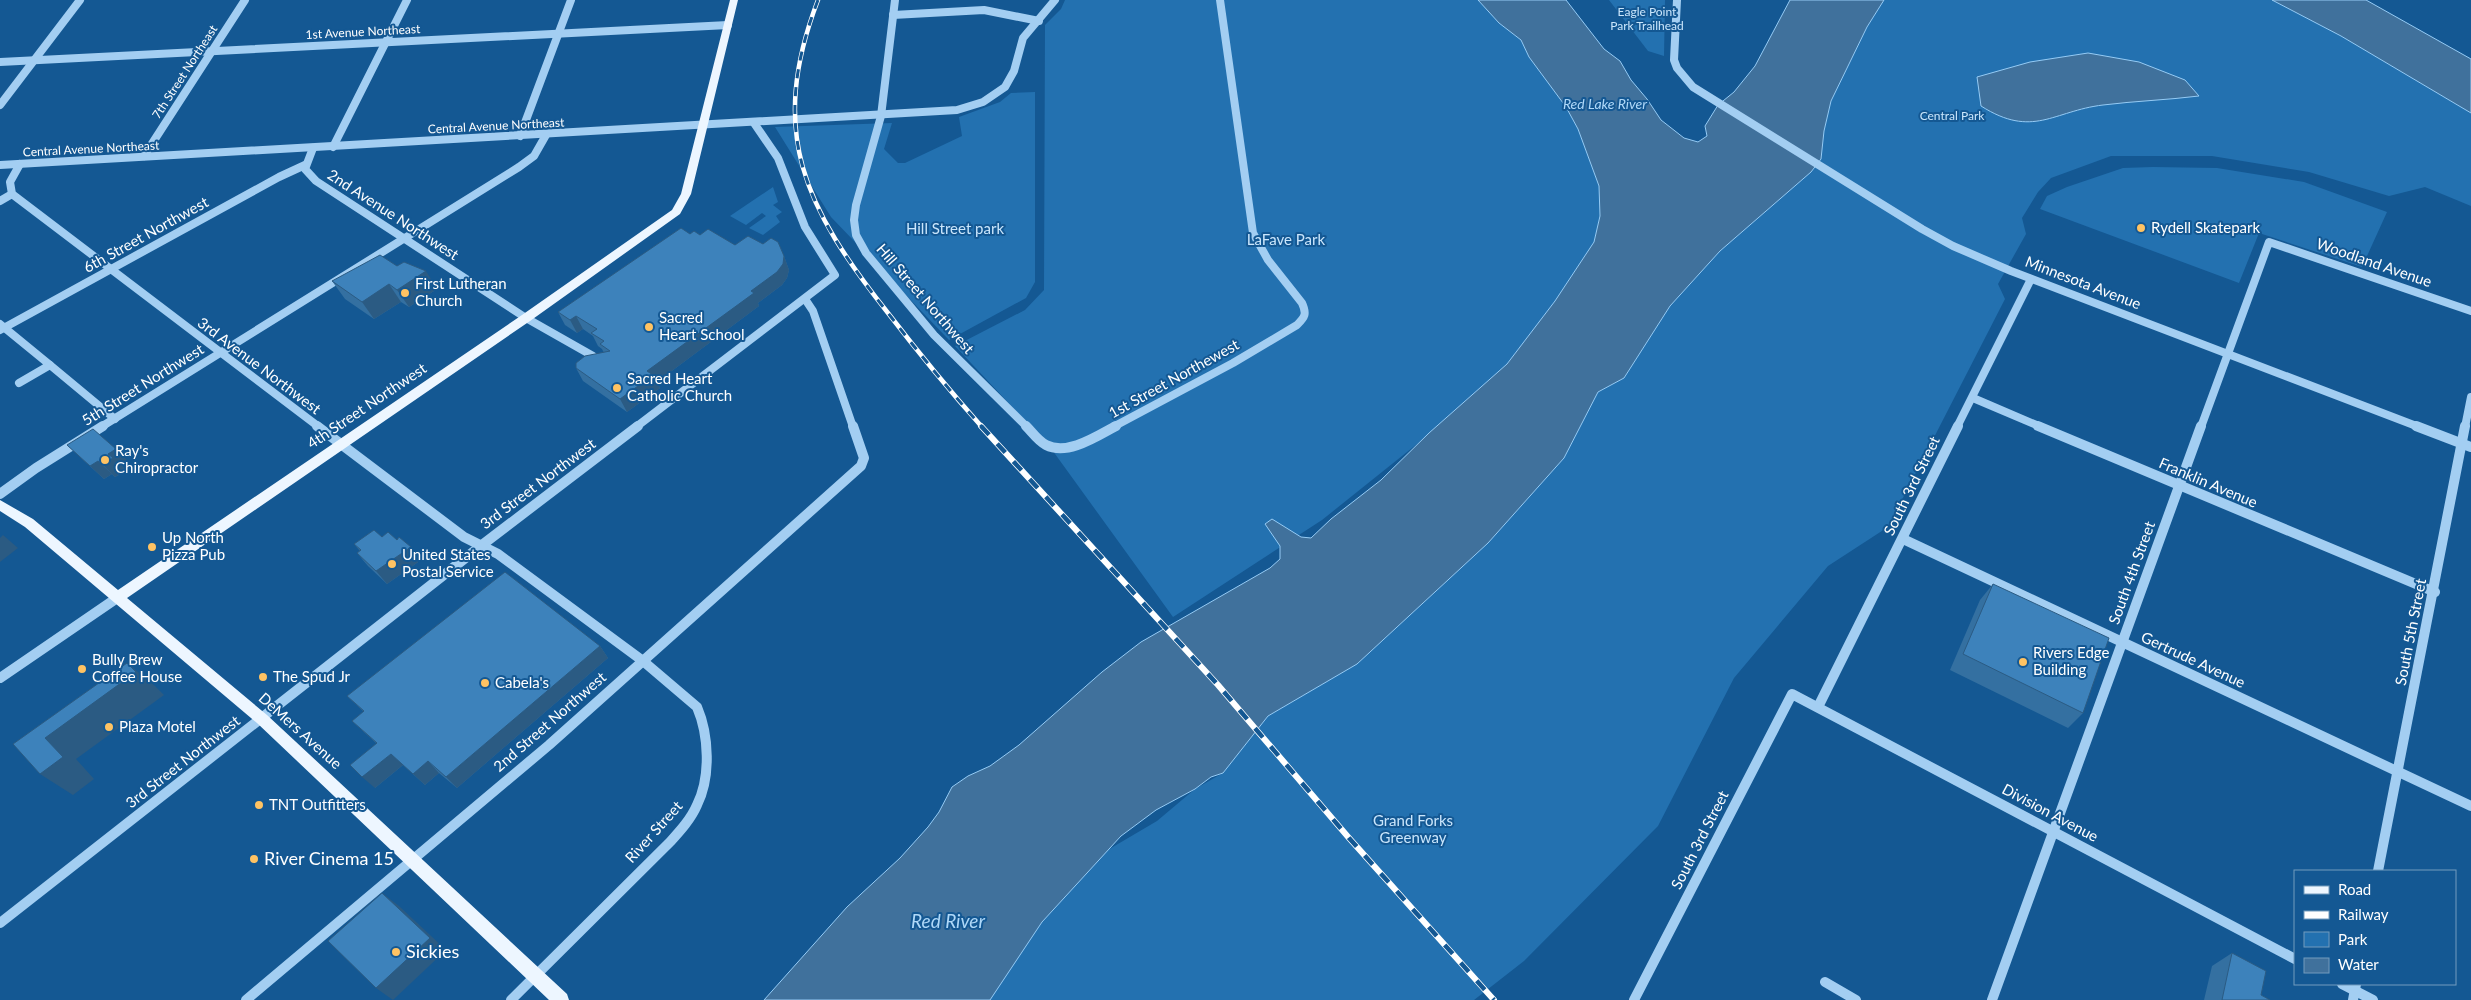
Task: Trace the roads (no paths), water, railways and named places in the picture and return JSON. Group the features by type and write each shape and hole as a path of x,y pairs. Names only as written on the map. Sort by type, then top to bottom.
{"main road":[{"name":"4th Street Northwest","path":"117,598 526,318 676,212 686,194 734,0"},
{"name":"DeMers Avenue","path":"0,505 30,523 262,719 561,1000"}],"street":[{"path":"0,105 80,0"},
{"name":"7th Street Northeast","path":"144,156 245,0"},
{"path":"333,147 408,0"},
{"path":"520,136 571,0"},
{"name":"Hill Street Northwest","path":"895,0 881,116 856,205 854,220 856,235 866,253 934,335 1044,444"},
{"path":"893,15 984,10 1007,13 1039,21 1055,0"},
{"name":"1st Street Northewest","path":"1044,444 1050,447 1068,447 1097,436 1297,325 1305,317 1306,311 1302,303 1264,254 1253,233 1220,0"},
{"name":"Minnesota Avenue","path":"1677,0 1674,54 1677,68 1693,87 1953,246 2031,279 2466,445"},
{"name":"Central Avenue Northeast","path":"0,165 881,116 956,110 991,98 1008,84 1020,44 1039,21"},
{"name":"1st Avenue Northeast","path":"0,62 728,25"},
{"name":"3rd Street Northwest","path":"0,923 482,545 835,276 805,227 778,158 754,123"},
{"name":"5th Street Northwest","path":"0,494 36,468 529,160 538,151 546,135"},
{"path":"305,165 313,148"},
{"path":"0,201 12,194 10,191 10,181 20,164"},
{"name":"2nd Avenue Northwest","path":"305,165 306,172 316,181 526,318 593,356"},
{"name":"6th Street Northwest","path":"1,327 112,270 279,177 305,165"},
{"name":"3rd Avenue Northwest","path":"12,194 339,445 464,537 498,554 643,661"},
{"name":"Woodland Avenue","path":"2269,242 2471,310"},
{"name":"South 4th Street","path":"1992,1000 2180,487 2226,352 2269,242"},
{"name":"South 3rd Street","path":"1818,707 2031,279"},
{"name":"2nd Street Northwest","path":"246,1000 549,744 861,466 864,458 813,311 805,299"},
{"path":"1,327 114,419"},
{"path":"18,382 50,365"},
{"name":"South 5th Street","path":"2378,870 2434,592 2466,445 2471,397"},
{"name":"Franklin Avenue","path":"1973,398 2180,487 2434,592"},
{"name":"Gertrude Avenue","path":"1902,539 2121,644 2471,806"},
{"name":"4th Street Northwest","path":"0,678 117,598"},
{"name":"River Street","path":"511,1000 673,837 698,804 704,774 702,715 691,700 643,661"},
{"name":"South 3rd Street","path":"1634,1000 1792,694"},
{"name":"Division Avenue","path":"1792,694 2294,958"},
{"path":"1825,982 1856,1000"},
{"path":"2354,991 2373,1000"}],"water":[{"name":"Red River","path":"1478,0 1566,0 1604,49 1620,61 1631,80 1661,120 1684,138 1698,142 1707,136 1705,126 1718,105 1734,92 1755,66 1790,0 1884,0 1867,27 1831,101 1824,131 1821,159 1811,172 1720,251 1670,306 1624,378 1598,392 1564,458 1488,543 1357,664 1268,716 1223,773 1211,777 1195,789 1156,810 1121,836 1042,922 990,1000 764,1000 847,907 900,858 928,827 939,812 952,787 968,776 990,766 1019,745 1102,672 1141,642 1270,568 1280,559 1280,546 1265,524 1272,519 1301,537 1311,538 1331,519 1381,480 1429,433 1507,364 1555,301 1594,242 1600,216 1599,186 1578,129 1566,107 1529,57 1521,40 1499,23"},
{"path":"2272,0 2366,0 2471,59 2471,113 2341,36"},
{"path":"2088,53 2139,62 2185,80 2199,96 2103,105 2029,122 2015,121 1999,116 1981,106 1977,77 2030,62"}],"railway":[{"path":"818,0 803,47 796,90 796,130 803,167 816,203 835,238 859,275 922,356 982,427"},
{"path":"981,426 1218,685 1349,838 1494,1000"}],"place":[{"name":"Rydell Skatepark","path":"2141,228"},
{"name":"First Lutheran Church","path":"405,293"},
{"name":"Sacred Heart School","path":"649,327"},
{"name":"Sacred Heart Catholic Church","path":"617,388"},
{"name":"Ray's Chiropractor","path":"105,460"},
{"name":"Up North Pizza Pub","path":"152,547"},
{"name":"United States Postal Service","path":"392,564"},
{"name":"Rivers Edge Building","path":"2023,662"},
{"name":"Bully Brew Coffee House","path":"82,669"},
{"name":"The Spud Jr","path":"263,677"},
{"name":"Cabela's","path":"485,683"},
{"name":"Plaza Motel","path":"109,727"},
{"name":"TNT Outfitters","path":"259,805"},
{"name":"River Cinema 15","path":"254,859"},
{"name":"Sickies","path":"396,952"}],"park label":[{"name":"Eagle Point Park Trailhead","path":"1647,19"},
{"name":"Central Park","path":"1952,116"},
{"name":"Hill Street park","path":"955,229"},
{"name":"LaFave Park","path":"1286,240"},
{"name":"Grand Forks Greenway","path":"1413,830"}],"water label":[{"name":"Red Lake River","path":"1605,104"}]}
